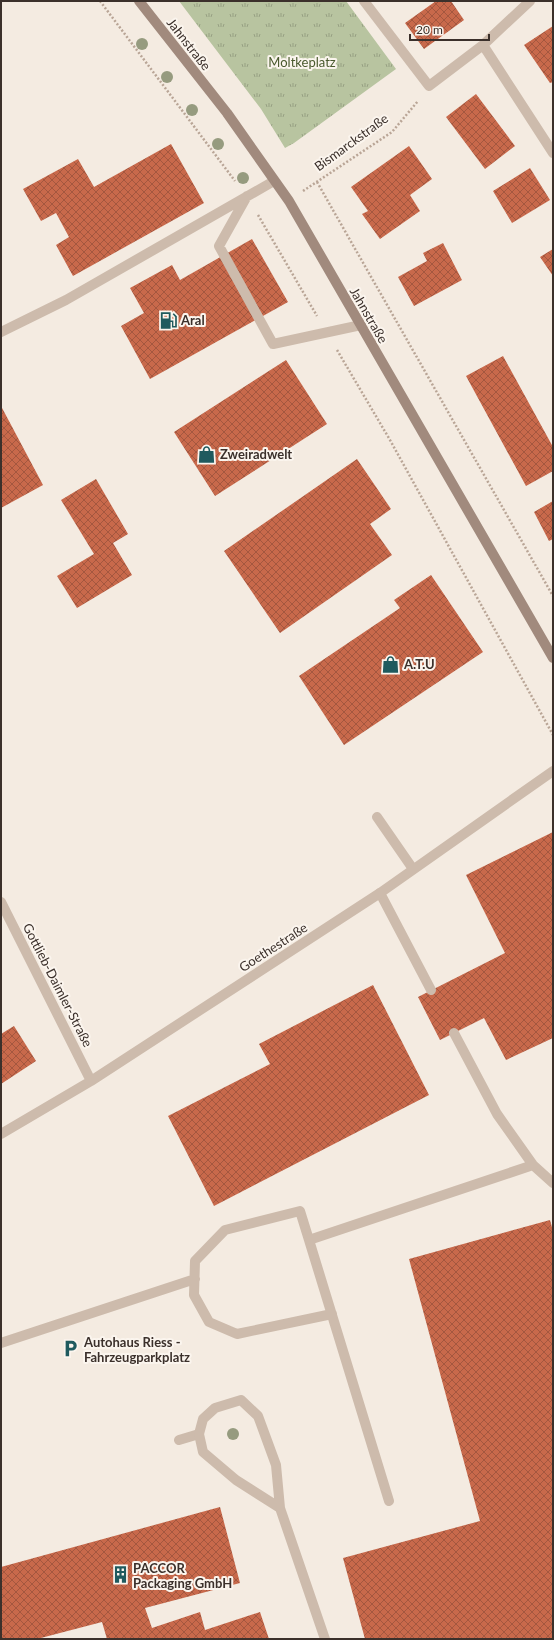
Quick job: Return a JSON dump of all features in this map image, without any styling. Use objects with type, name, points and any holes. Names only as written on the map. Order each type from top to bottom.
[{"type":"main road","name":"Jahnstraße","points":[[139,1],[227,113],[289,201],[553,658]]},
{"type":"street","points":[[364,1],[429,86],[483,45],[530,1]]},
{"type":"street","points":[[483,45],[553,153]]},
{"type":"street","points":[[1,332],[66,300],[274,180]]},
{"type":"street","points":[[247,196],[219,246],[273,344],[360,325]]},
{"type":"street","name":"Goethestraße","points":[[1,1134],[92,1081],[380,893],[553,771]]},
{"type":"street","points":[[377,817],[413,869]]},
{"type":"street","points":[[380,893],[431,990]]},
{"type":"street","name":"Gottlieb-Daimler-Straße","points":[[1,902],[92,1081]]},
{"type":"street","points":[[454,1033],[497,1114],[533,1164],[553,1183]]},
{"type":"street","points":[[310,1240],[533,1164]]},
{"type":"street","points":[[332,1314],[237,1334],[209,1322],[194,1295],[195,1261],[225,1230],[300,1212],[310,1240],[389,1501]]},
{"type":"street","points":[[1,1343],[195,1279]]},
{"type":"street","points":[[280,1508],[236,1480],[203,1452],[199,1434],[203,1419],[215,1408],[241,1400],[258,1416],[276,1465],[280,1508],[325,1639]]},
{"type":"street","points":[[179,1440],[199,1434]]},
{"type":"path","points":[[100,1],[247,196],[390,440],[553,735]]},
{"type":"path","name":"Bismarckstraße","points":[[289,201],[392,132],[429,86]]},
{"type":"path","points":[[317,182],[553,596]]},
{"type":"green space","name":"Moltkeplatz","points":[[179,1],[346,1],[396,69],[285,148],[261,109]]},
{"type":"building","points":[[436,1],[451,1],[464,20],[424,49],[405,23]]},
{"type":"building","points":[[553,26],[553,82],[550,83],[524,45]]},
{"type":"building","points":[[476,94],[515,146],[485,169],[446,117]]},
{"type":"building","points":[[171,144],[204,203],[73,276],[56,245],[69,237],[56,213],[41,221],[23,189],[78,159],[94,187]]},
{"type":"building","points":[[409,146],[432,179],[410,195],[420,211],[380,239],[362,214],[368,211],[351,187]]},
{"type":"building","points":[[530,168],[550,200],[512,223],[493,191]]},
{"type":"building","points":[[252,239],[288,302],[150,379],[121,326],[144,313],[130,288],[172,265],[180,280]]},
{"type":"building","points":[[443,243],[462,280],[414,306],[398,277],[427,261],[423,253]]},
{"type":"building","points":[[553,249],[553,276],[540,257]]},
{"type":"building","points":[[503,356],[553,447],[553,471],[526,486],[466,376]]},
{"type":"building","points":[[286,360],[327,424],[215,496],[174,432]]},
{"type":"building","points":[[1,406],[43,485],[1,508]]},
{"type":"building","points":[[357,459],[391,509],[370,524],[392,555],[280,633],[224,551]]},
{"type":"building","points":[[96,479],[128,534],[113,543],[132,575],[77,608],[57,576],[94,554],[61,500]]},
{"type":"building","points":[[553,501],[553,539],[549,541],[534,512]]},
{"type":"building","name":"A.T.U","points":[[431,575],[483,652],[344,745],[299,676],[400,608],[394,600]]},
{"type":"building","points":[[553,832],[553,1038],[506,1060],[484,1018],[440,1040],[418,997],[505,953],[466,875]]},
{"type":"building","points":[[373,985],[429,1095],[214,1206],[168,1116],[270,1064],[259,1044]]},
{"type":"building","points":[[14,1026],[36,1061],[1,1084],[1,1034]]},
{"type":"building","points":[[550,1220],[553,1231],[553,1639],[365,1639],[343,1558],[480,1521],[409,1259]]},
{"type":"building","name":"PACCOR Packaging GmbH","points":[[220,1507],[240,1583],[145,1608],[152,1628],[200,1612],[205,1630],[260,1612],[269,1639],[107,1639],[102,1622],[37,1639],[1,1639],[1,1567]]},
{"type":"place","name":"Aral","points":[[168,320]]},
{"type":"place","name":"Zweiradwelt","points":[[207,454]]},
{"type":"place","name":"A.T.U","points":[[391,664]]},
{"type":"place","name":"Autohaus Riess - Fahrzeugparkplatz","points":[[71,1349]]},
{"type":"place","name":"PACCOR Packaging GmbH","points":[[120,1575]]}]
